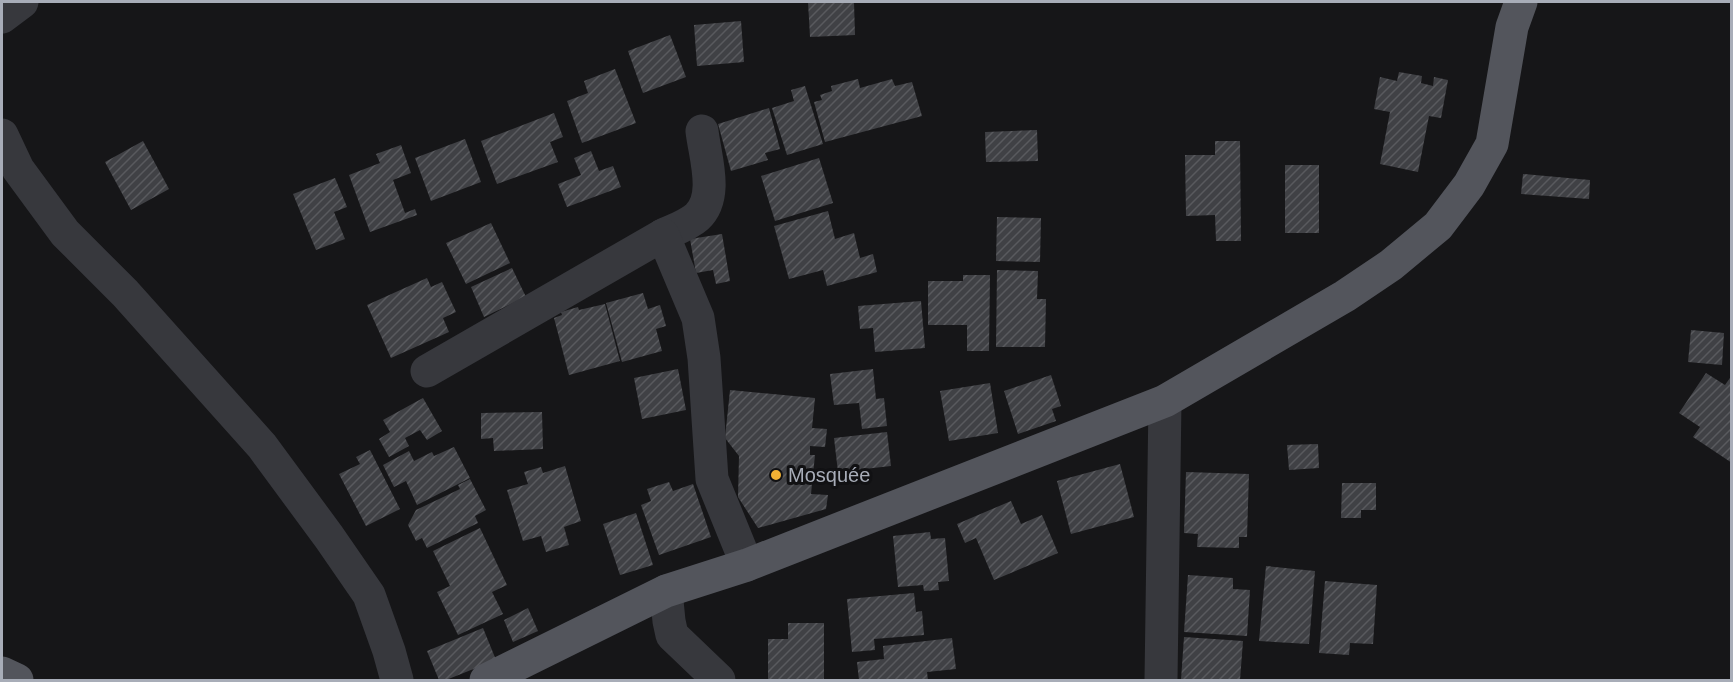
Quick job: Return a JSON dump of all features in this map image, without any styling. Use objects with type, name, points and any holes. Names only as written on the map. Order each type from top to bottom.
[{"type":"main road","points":[[486,681],[666,591],[747,565],[1165,401],[1345,296],[1391,265],[1438,226],[1469,185],[1492,144],[1512,27],[1521,2]]},
{"type":"main road","points":[[2,673],[17,681]]},
{"type":"street","points":[[2,17],[22,2]]},
{"type":"street","points":[[427,371],[696,218],[706,205],[709,189],[702,131]]},
{"type":"street","points":[[2,135],[18,169],[65,234],[125,293],[262,446],[329,537],[369,595],[397,681]]},
{"type":"street","points":[[663,235],[698,318],[704,358],[712,479],[747,565]]},
{"type":"street","points":[[1161,681],[1165,401]]},
{"type":"street","points":[[666,591],[672,634],[719,681]]},
{"type":"building","points":[[808,2],[854,2],[855,35],[810,37]]},
{"type":"building","points":[[741,21],[744,62],[697,66],[694,25]]},
{"type":"building","points":[[670,35],[686,77],[643,93],[628,51]]},
{"type":"building","points":[[615,69],[636,123],[582,143],[567,101],[588,93],[584,81]]},
{"type":"building","points":[[1399,72],[1422,76],[1421,83],[1433,86],[1434,77],[1448,80],[1441,118],[1429,116],[1418,172],[1380,164],[1390,112],[1374,109],[1380,77],[1397,81]]},
{"type":"building","points":[[858,79],[860,88],[892,79],[895,86],[912,82],[922,116],[825,142],[814,102],[822,100],[820,95],[832,91],[831,86]]},
{"type":"building","points":[[805,86],[823,144],[787,155],[772,108],[794,101],[791,90]]},
{"type":"building","points":[[769,108],[780,149],[765,153],[768,160],[731,171],[718,124]]},
{"type":"building","points":[[554,113],[563,137],[550,142],[558,162],[497,184],[481,141]]},
{"type":"building","points":[[1037,130],[1038,161],[986,162],[985,132]]},
{"type":"building","points":[[465,139],[481,182],[431,201],[415,158]]},
{"type":"building","points":[[143,141],[169,189],[131,210],[105,162]]},
{"type":"building","points":[[1215,141],[1240,141],[1241,241],[1216,241],[1215,215],[1186,216],[1185,155],[1215,155]]},
{"type":"building","points":[[401,145],[411,173],[393,180],[405,213],[415,209],[417,215],[370,232],[349,175],[380,163],[376,154]]},
{"type":"building","points":[[591,151],[599,171],[613,166],[621,187],[567,207],[558,184],[581,175],[574,158]]},
{"type":"building","points":[[819,158],[833,203],[775,221],[761,176]]},
{"type":"building","points":[[1285,165],[1319,165],[1319,233],[1285,233]]},
{"type":"building","points":[[1523,174],[1590,180],[1589,199],[1521,194]]},
{"type":"building","points":[[335,178],[347,207],[334,212],[345,239],[316,250],[293,194]]},
{"type":"building","points":[[828,211],[835,239],[854,233],[860,258],[873,254],[877,272],[827,286],[823,270],[789,279],[774,226]]},
{"type":"building","points":[[997,217],[1041,218],[1040,262],[996,261]]},
{"type":"building","points":[[491,223],[510,263],[466,284],[446,243]]},
{"type":"building","points":[[722,234],[730,281],[716,284],[713,270],[696,273],[690,239]]},
{"type":"building","points":[[512,268],[526,297],[484,317],[471,287]]},
{"type":"building","points":[[997,270],[1038,271],[1037,299],[1046,299],[1045,347],[996,347]]},
{"type":"building","points":[[963,275],[990,275],[989,351],[967,351],[967,325],[928,325],[928,281],[963,281]]},
{"type":"building","points":[[427,278],[431,287],[442,282],[456,312],[443,318],[449,332],[391,358],[367,305]]},
{"type":"building","points":[[643,293],[648,309],[660,305],[666,326],[656,329],[662,351],[622,362],[606,303]]},
{"type":"building","points":[[921,301],[925,348],[875,352],[873,328],[860,329],[858,306]]},
{"type":"building","points":[[605,304],[620,361],[569,375],[554,318],[562,315],[561,312],[578,307],[579,310]]},
{"type":"building","points":[[1691,330],[1724,333],[1722,365],[1688,362]]},
{"type":"building","points":[[678,369],[686,410],[642,419],[634,378]]},
{"type":"building","points":[[873,369],[876,399],[884,398],[887,426],[862,429],[859,403],[834,405],[830,374]]},
{"type":"building","points":[[1706,373],[1725,385],[1732,375],[1732,463],[1693,437],[1700,427],[1679,413]]},
{"type":"building","points":[[1051,375],[1061,406],[1052,409],[1056,421],[1018,434],[1004,391]]},
{"type":"building","points":[[990,383],[998,433],[949,441],[940,391]]},
{"type":"building","name":"Mosquée","points":[[730,390],[815,398],[812,428],[827,429],[825,447],[810,446],[810,455],[815,455],[811,494],[828,495],[826,509],[758,528],[738,497],[739,456],[725,438]]},
{"type":"building","points":[[423,398],[442,431],[427,440],[420,430],[405,438],[409,446],[389,457],[379,439],[390,432],[383,420]]},
{"type":"building","points":[[542,412],[543,449],[494,451],[493,438],[481,439],[481,413]]},
{"type":"building","points":[[887,432],[891,466],[838,472],[834,438]]},
{"type":"building","points":[[1318,444],[1319,468],[1289,470],[1287,445]]},
{"type":"building","points":[[454,447],[470,478],[417,505],[406,481],[394,487],[383,465],[409,451],[414,461],[432,452],[434,456]]},
{"type":"building","points":[[370,450],[400,509],[366,526],[339,474],[360,464],[356,457]]},
{"type":"building","points":[[1120,464],[1134,517],[1071,534],[1057,481]]},
{"type":"building","points":[[565,466],[581,521],[564,527],[569,545],[546,552],[541,536],[523,541],[507,490],[528,484],[524,472],[541,467],[543,473]]},
{"type":"building","points":[[1186,472],[1249,474],[1247,537],[1239,537],[1239,548],[1197,547],[1198,534],[1184,533]]},
{"type":"building","points":[[470,479],[486,510],[475,516],[478,523],[427,548],[422,538],[416,541],[408,525],[416,510],[460,489],[458,485]]},
{"type":"building","points":[[669,482],[673,491],[693,484],[711,537],[659,555],[641,505],[651,501],[647,489]]},
{"type":"building","points":[[1342,483],[1376,483],[1376,510],[1361,510],[1361,518],[1341,518]]},
{"type":"building","points":[[1011,501],[1021,524],[1042,515],[1058,553],[994,580],[976,538],[965,543],[957,524]]},
{"type":"building","points":[[636,513],[653,565],[620,575],[603,524]]},
{"type":"building","points":[[480,528],[507,585],[492,592],[503,614],[458,635],[437,592],[450,586],[433,551]]},
{"type":"building","points":[[930,532],[931,539],[945,538],[949,581],[938,582],[939,590],[924,591],[923,585],[898,587],[893,536]]},
{"type":"building","points":[[1266,566],[1315,571],[1309,644],[1259,641]]},
{"type":"building","points":[[1188,575],[1233,578],[1233,589],[1250,590],[1247,636],[1184,632]]},
{"type":"building","points":[[1325,581],[1377,585],[1373,644],[1350,643],[1349,655],[1319,653]]},
{"type":"building","points":[[914,593],[916,612],[922,611],[924,635],[874,639],[875,650],[852,652],[847,599]]},
{"type":"building","points":[[528,608],[538,631],[513,642],[504,620]]},
{"type":"building","points":[[788,623],[824,623],[824,679],[768,679],[768,639],[788,639]]},
{"type":"building","points":[[483,628],[496,660],[446,680],[439,680],[427,651]]},
{"type":"building","points":[[1184,637],[1243,641],[1240,680],[1181,680]]},
{"type":"building","points":[[952,638],[956,669],[927,672],[928,680],[859,680],[857,662],[884,659],[883,646]]},
{"type":"place","name":"Mosquée","points":[[776,475]]}]
